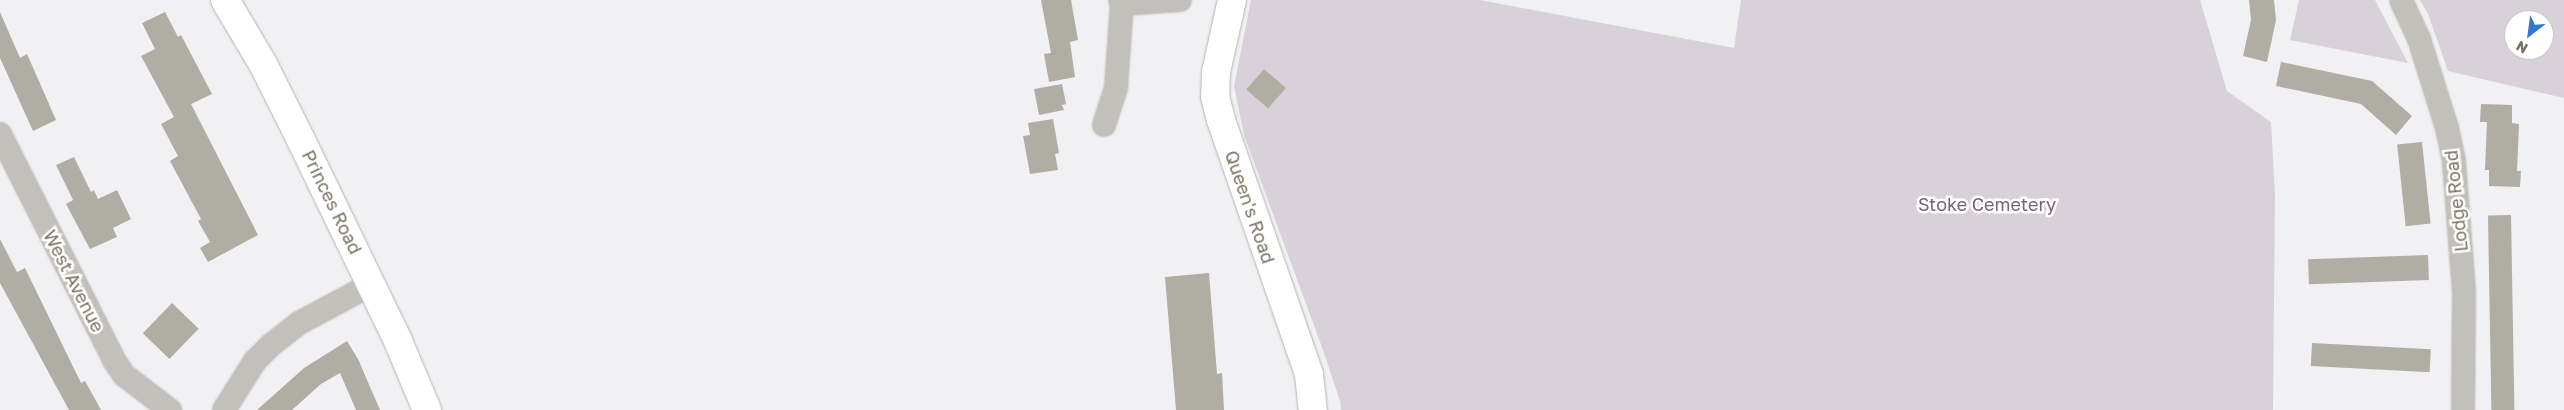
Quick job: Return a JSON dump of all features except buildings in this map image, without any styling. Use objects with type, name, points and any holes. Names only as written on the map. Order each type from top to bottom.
[{"type":"street","name":"Princes Road","points":[[225,0],[263,64],[372,284],[427,410]]},
{"type":"street","points":[[1104,125],[1123,89],[1121,2],[1180,0]]},
{"type":"street","name":"Queen's Road","points":[[1232,0],[1216,72],[1215,96],[1246,195],[1309,374],[1313,410]]},
{"type":"street","name":"Lodge Road","points":[[2401,0],[2419,39],[2447,128],[2454,162],[2464,292],[2463,410]]},
{"type":"street","name":"West Avenue","points":[[0,134],[115,362],[124,376],[170,410]]},
{"type":"street","points":[[224,410],[255,361],[271,344],[299,324],[372,284]]},
{"type":"green space","name":"Stoke Cemetery","points":[[1251,0],[1480,0],[1734,48],[1741,0],[2200,0],[2227,91],[2271,122],[2275,195],[2273,410],[1341,410],[1340,401],[1323,350],[1244,135],[1234,86]]},
{"type":"green space","points":[[2299,0],[2375,0],[2408,63],[2290,40]]},
{"type":"green space","points":[[2420,0],[2564,0],[2564,98],[2448,71],[2428,14]]}]
